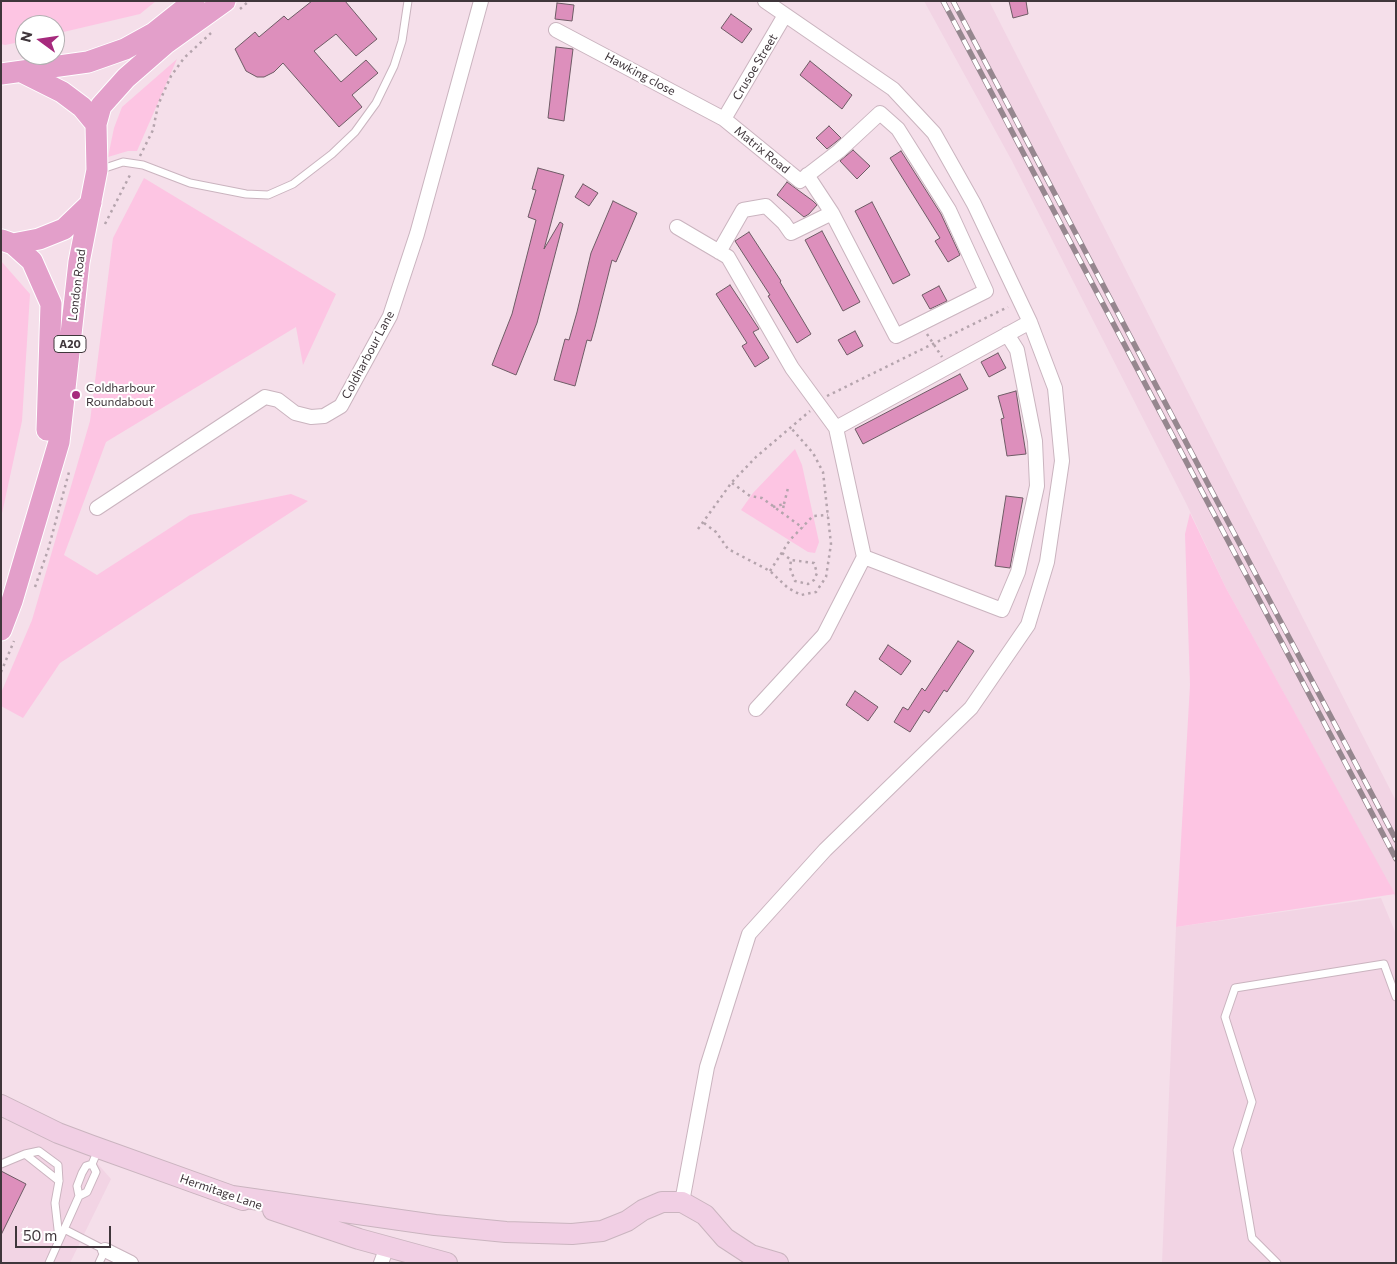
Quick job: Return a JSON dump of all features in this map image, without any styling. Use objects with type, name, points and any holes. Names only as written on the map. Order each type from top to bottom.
[{"type":"main road","points":[[1,74],[88,62],[125,49],[154,33],[194,1]]},
{"type":"main road","points":[[7,242],[39,239],[64,229],[92,203],[97,170],[96,124],[100,106],[126,78],[165,44],[230,7]]},
{"type":"main road","points":[[22,72],[62,92],[82,107],[96,124]]},
{"type":"main road","name":"London Road","points":[[8,635],[12,601],[59,442],[79,262],[92,203]]},
{"type":"main road","name":"London Road","points":[[7,242],[32,261],[51,304],[46,485]]},
{"type":"main road","name":"Hermitage Lane","points":[[1,1105],[58,1133],[95,1156],[232,1196],[384,1255],[447,1263]]},
{"type":"main road","points":[[232,1196],[435,1225],[506,1232],[572,1234],[602,1230],[627,1221],[643,1210],[662,1202],[682,1202],[705,1215],[725,1238],[751,1254],[778,1263]]},
{"type":"street","name":"Coldharbour Lane","points":[[97,508],[266,397],[278,400],[295,413],[311,417],[324,416],[341,406],[390,316],[417,234],[480,1]]},
{"type":"street","points":[[682,1202],[707,1067],[750,934],[825,850],[971,708],[1028,625],[1047,562],[1062,461],[1055,388],[1030,322],[974,204],[934,133],[893,89],[768,3]]},
{"type":"street","name":"Crusoe Street","points":[[724,118],[785,15]]},
{"type":"street","name":"Hawking close","points":[[556,30],[724,118]]},
{"type":"street","points":[[804,178],[839,152],[880,113],[898,129],[949,210],[986,291],[921,324]]},
{"type":"street","name":"Matrix Road","points":[[724,118],[804,178],[832,213],[896,336],[921,324]]},
{"type":"street","points":[[720,252],[743,210],[766,206],[784,223],[791,233],[832,213]]},
{"type":"street","points":[[677,228],[728,257],[792,368],[836,428],[864,557],[824,635],[756,709]]},
{"type":"street","points":[[836,428],[1030,322]]},
{"type":"street","points":[[864,557],[1002,610],[1018,572],[1037,486],[1033,432],[1017,350],[1007,334]]},
{"type":"street","points":[[102,1256],[131,1263]]},
{"type":"lane","points":[[97,170],[123,162],[137,164],[190,183],[246,194],[268,195],[293,184],[338,149],[355,132],[376,103],[394,66],[402,41],[408,1]]},
{"type":"lane","points":[[1277,1263],[1252,1238],[1237,1150],[1252,1102],[1225,1017],[1235,988],[1384,964],[1396,997]]},
{"type":"lane","points":[[1,1164],[25,1154],[39,1151],[58,1164],[60,1182],[55,1203],[59,1239]]},
{"type":"lane","points":[[25,1154],[60,1182]]},
{"type":"lane","points":[[79,1196],[87,1192],[96,1172],[95,1156]]},
{"type":"lane","points":[[49,1263],[79,1196],[77,1186],[86,1166],[95,1156]]},
{"type":"lane","points":[[64,1229],[102,1256]]},
{"type":"path","points":[[230,7],[249,1]]},
{"type":"path","points":[[102,230],[153,130],[158,105],[171,76],[184,58],[216,29]]},
{"type":"path","points":[[698,530],[732,482],[756,457],[826,397],[1019,300]]},
{"type":"path","points":[[921,324],[948,367]]},
{"type":"path","points":[[704,523],[716,532],[728,549],[770,571],[788,588],[801,595],[816,592],[826,578],[831,544],[822,472],[814,452],[791,428]]},
{"type":"path","points":[[32,596],[48,550],[70,466]]},
{"type":"path","points":[[732,482],[750,496],[762,498],[804,528]]},
{"type":"path","points":[[782,514],[784,497],[788,488]]},
{"type":"path","points":[[773,507],[784,504]]},
{"type":"path","points":[[770,571],[790,540],[804,528],[813,516],[828,515]]},
{"type":"path","points":[[782,553],[791,560],[814,563],[816,573],[814,580],[808,584],[795,581],[790,568],[791,560]]},
{"type":"path","points":[[1,672],[8,635]]},
{"type":"shaded area","points":[[1,1],[156,1],[140,14],[65,32],[65,15],[15,15],[15,43],[1,44]]},
{"type":"shaded area","points":[[924,1],[989,1],[1396,801],[1396,898],[1226,588],[1186,503],[1012,161]]},
{"type":"shaded area","points":[[177,59],[137,151],[128,151],[108,157],[114,128],[122,107]]},
{"type":"shaded area","points":[[144,178],[336,294],[303,365],[296,327],[106,442],[64,555],[97,575],[190,515],[291,494],[308,501],[60,663],[23,718],[1,706],[1,693],[32,620],[90,421],[113,238]]},
{"type":"shaded area","points":[[1,261],[30,294],[22,421],[1,518]]},
{"type":"shaded area","points":[[795,449],[802,465],[819,542],[815,553],[808,552],[741,510],[753,493]]},
{"type":"shaded area","points":[[1190,513],[1226,588],[1395,894],[1176,927],[1190,685],[1185,534]]},
{"type":"shaded area","points":[[1381,898],[1396,934],[1396,1263],[1162,1263],[1176,927]]},
{"type":"shaded area","points":[[1,1114],[90,1155],[111,1179],[70,1263],[1,1263]]},
{"type":"building","points":[[312,1],[345,1],[377,39],[356,56],[336,34],[314,51],[341,82],[366,60],[378,73],[352,95],[362,107],[339,127],[283,63],[274,72],[264,77],[257,77],[246,71],[235,49],[255,32],[259,37],[284,16],[288,20]]},
{"type":"building","points":[[1009,1],[1026,1],[1028,14],[1013,18]]},
{"type":"building","points":[[557,3],[574,5],[572,21],[555,19]]},
{"type":"building","points":[[731,14],[752,29],[742,43],[721,28]]},
{"type":"building","points":[[556,47],[573,49],[564,121],[548,118]]},
{"type":"building","points":[[810,61],[852,95],[842,109],[800,75]]},
{"type":"building","points":[[829,126],[841,138],[827,149],[816,138]]},
{"type":"building","points":[[853,150],[870,166],[857,179],[840,161]]},
{"type":"building","points":[[901,151],[941,214],[960,255],[948,262],[935,241],[940,238],[890,158]]},
{"type":"building","points":[[538,168],[564,175],[544,249],[560,222],[563,224],[537,323],[516,375],[492,365],[512,314],[536,220],[528,217],[536,190],[532,189]]},
{"type":"building","points":[[787,182],[817,205],[804,217],[777,195]]},
{"type":"building","points":[[583,184],[598,193],[589,206],[575,197]]},
{"type":"building","points":[[613,201],[637,213],[616,262],[612,260],[591,341],[587,340],[575,386],[554,380],[565,339],[569,340],[591,253]]},
{"type":"building","points":[[872,202],[910,275],[893,284],[855,211]]},
{"type":"building","points":[[822,231],[860,302],[843,311],[805,240]]},
{"type":"building","points":[[749,232],[781,281],[811,334],[797,343],[768,296],[770,295],[735,241]]},
{"type":"building","points":[[730,285],[759,329],[753,332],[769,358],[755,367],[742,346],[747,343],[716,294]]},
{"type":"building","points":[[939,286],[947,301],[930,309],[922,295]]},
{"type":"building","points":[[855,331],[863,346],[847,355],[838,340]]},
{"type":"building","points":[[998,353],[1006,368],[989,377],[981,362]]},
{"type":"building","points":[[960,374],[968,389],[863,444],[855,429]]},
{"type":"building","points":[[1016,391],[1026,454],[1007,456],[1001,419],[1004,418],[998,396]]},
{"type":"building","points":[[1006,496],[1023,498],[1010,568],[995,566]]},
{"type":"building","points":[[958,641],[974,651],[947,692],[944,690],[929,713],[924,710],[910,732],[894,722],[903,707],[908,710],[922,688],[925,691]]},
{"type":"building","points":[[888,645],[911,661],[901,675],[879,659]]},
{"type":"building","points":[[855,691],[878,707],[868,721],[846,705]]},
{"type":"building","points":[[1,1171],[26,1184],[1,1235]]},
{"type":"railway","points":[[943,1],[1396,859]]},
{"type":"railway","points":[[953,1],[1396,840]]},
{"type":"place","name":"Coldharbour Roundabout","points":[[76,395]]}]
